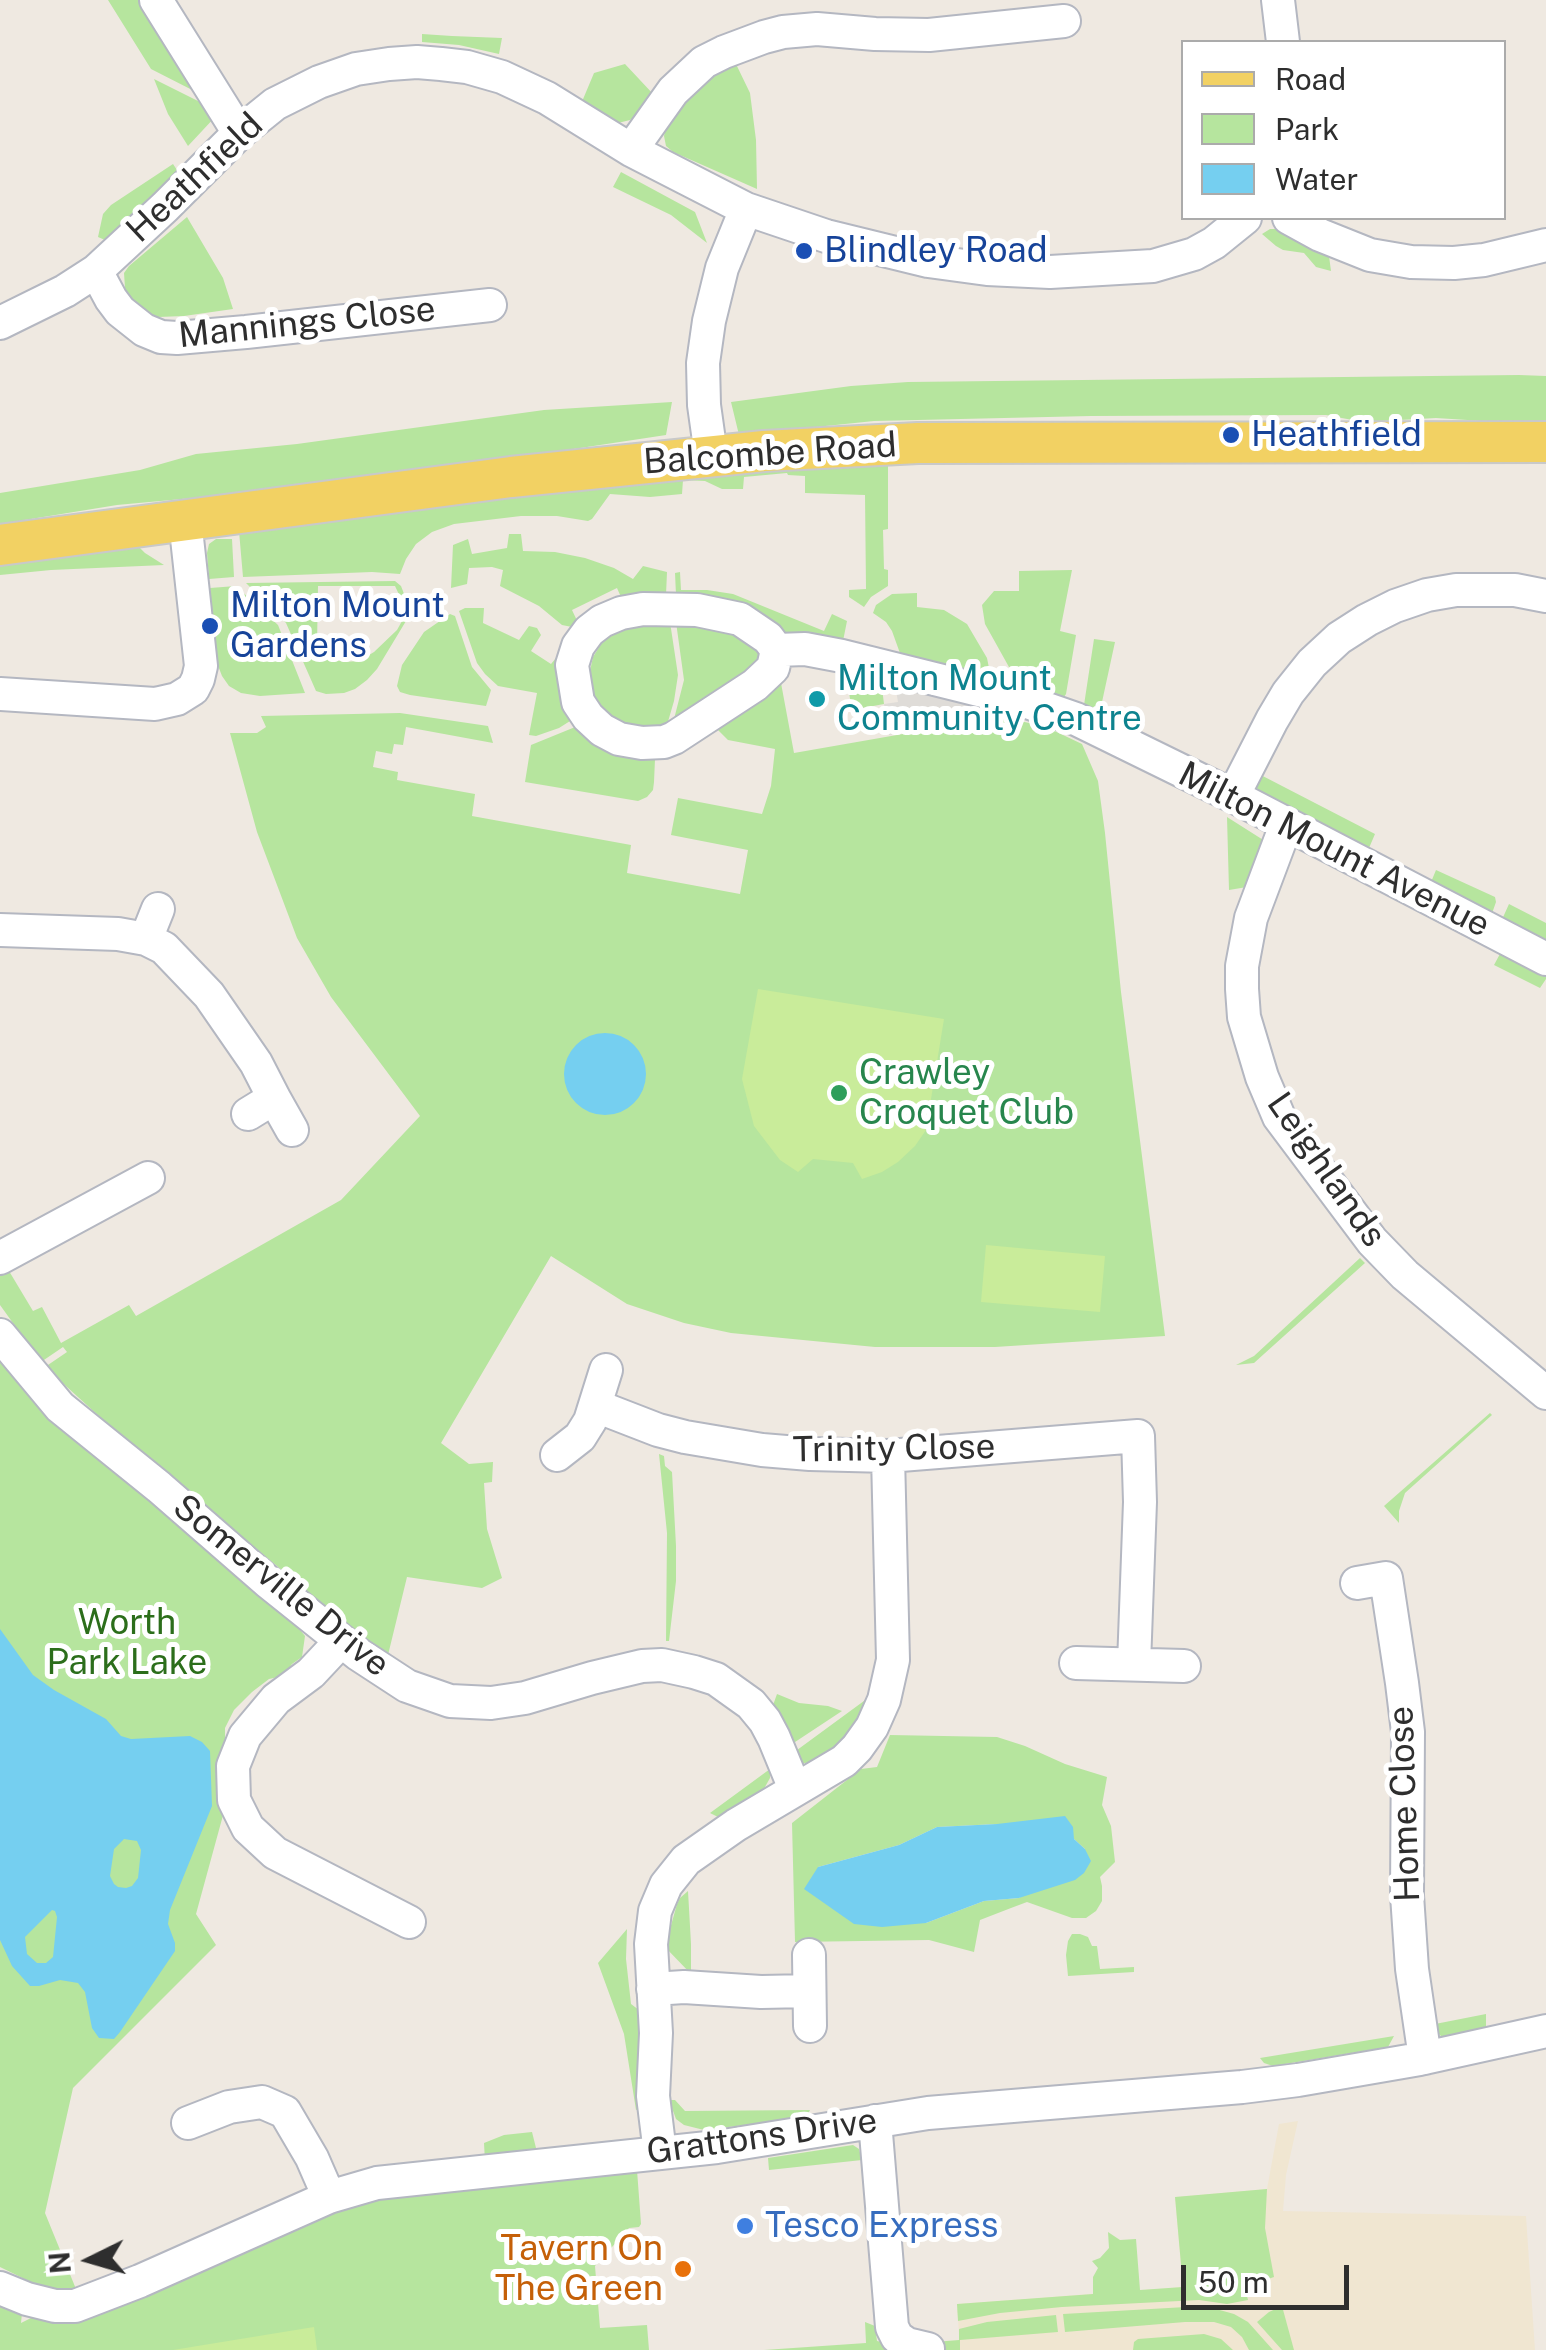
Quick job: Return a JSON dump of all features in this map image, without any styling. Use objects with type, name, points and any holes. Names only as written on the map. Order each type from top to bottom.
[{"type":"main road","name":"Balcombe Road","points":[[0,545],[511,477],[712,455],[918,443],[1546,442]]},
{"type":"street","points":[[156,0],[239,133]]},
{"type":"street","points":[[1278,0],[1283,40]]},
{"type":"street","points":[[630,150],[673,92],[704,62],[764,37],[818,29],[929,35],[1064,21]]},
{"type":"street","name":"Heathfield","points":[[0,323],[96,271],[239,133],[275,104],[318,82],[356,69],[417,62],[467,67],[502,77],[547,98],[630,150],[746,209],[896,255],[972,267],[1050,272],[1129,269],[1174,262],[1214,243],[1243,220]]},
{"type":"street","points":[[712,455],[703,391],[708,320],[722,268],[746,209]]},
{"type":"street","points":[[1293,220],[1370,254],[1411,262],[1484,260],[1546,245]]},
{"type":"street","name":"Mannings Close","points":[[96,271],[120,311],[160,337],[246,332],[490,305]]},
{"type":"street","points":[[0,694],[155,704],[177,699],[192,690],[201,666],[185,520]]},
{"type":"street","points":[[1233,796],[1272,720],[1312,662],[1367,620],[1427,595],[1456,590],[1515,590],[1546,596]]},
{"type":"street","points":[[644,608],[697,610],[740,620],[768,638],[777,650],[773,668],[755,685],[664,742],[619,739],[602,730],[578,702],[572,665],[578,646],[589,631],[621,613],[644,608]]},
{"type":"street","name":"Milton Mount Avenue","points":[[777,650],[805,649],[842,656],[1076,718],[1546,959]]},
{"type":"street","name":"Leighlands","points":[[1286,825],[1251,918],[1242,978],[1244,1017],[1262,1077],[1279,1116],[1372,1241],[1405,1275],[1546,1393]]},
{"type":"street","points":[[0,930],[118,934],[152,924],[172,956],[209,996],[256,1063],[261,1106],[292,1130]]},
{"type":"street","points":[[0,1258],[148,1178]]},
{"type":"street","name":"Somerville Drive","points":[[0,1335],[60,1407],[341,1641],[406,1686],[450,1701],[491,1703],[525,1698],[642,1666],[674,1667],[705,1676],[734,1690],[751,1704],[765,1721],[795,1789]]},
{"type":"street","points":[[558,1455],[580,1436],[596,1406],[606,1370]]},
{"type":"street","name":"Trinity Close","points":[[596,1406],[658,1430],[738,1446],[810,1454],[888,1456],[1137,1423],[1140,1484],[1134,1664]]},
{"type":"street","points":[[660,2153],[654,2116],[657,2056],[650,1944],[655,1912],[666,1885],[686,1860],[720,1835],[844,1761],[872,1727],[884,1700],[893,1660],[888,1456]]},
{"type":"street","name":"Home Close","points":[[1382,1579],[1408,1732],[1407,1894],[1412,1968],[1425,2058]]},
{"type":"street","points":[[341,1641],[311,1673],[276,1699],[245,1736],[233,1766],[234,1800],[248,1828],[275,1852],[409,1922]]},
{"type":"street","points":[[1076,1663],[1184,1666]]},
{"type":"street","points":[[809,1955],[810,2026]]},
{"type":"street","points":[[654,1989],[809,1991]]},
{"type":"street","name":"Grattons Drive","points":[[0,2288],[27,2300],[74,2306],[329,2197],[377,2183],[772,2140],[928,2113],[1242,2087],[1347,2073],[1546,2031]]},
{"type":"street","points":[[188,2123],[229,2107],[262,2102],[285,2112],[329,2197]]},
{"type":"street","points":[[875,2121],[892,2328],[907,2344],[928,2349]]},
{"type":"shaded area","points":[[895,684],[991,707],[987,718],[889,735],[884,704],[898,702]]},
{"type":"shaded area","points":[[1298,2121],[1283,2211],[1526,2216],[1535,2350],[960,2350],[957,2304],[1183,2287],[1175,2197],[1267,2189],[1279,2124]]},
{"type":"green space","points":[[108,0],[144,0],[202,95],[151,69]]},
{"type":"green space","points":[[422,34],[502,38],[499,54],[422,42]]},
{"type":"green space","points":[[735,62],[750,93],[757,189],[673,152],[666,146],[664,136],[672,115],[707,79]]},
{"type":"green space","points":[[625,64],[654,95],[641,113],[630,120],[603,121],[581,104],[594,73]]},
{"type":"green space","points":[[154,79],[210,107],[216,116],[188,146],[168,114]]},
{"type":"green space","points":[[173,164],[179,173],[110,238],[98,237],[103,214],[111,205]]},
{"type":"green space","points":[[621,172],[695,212],[707,243],[671,215],[613,187]]},
{"type":"green space","points":[[187,217],[223,278],[233,309],[184,316],[149,314],[128,294],[124,273]]},
{"type":"green space","points":[[1270,229],[1285,232],[1329,256],[1331,271],[1316,267],[1304,253],[1276,246],[1262,234]]},
{"type":"green space","points":[[1546,376],[1546,425],[1436,418],[1363,422],[1326,415],[1091,416],[874,421],[739,435],[731,402],[908,382]]},
{"type":"green space","points":[[672,402],[666,435],[389,477],[117,505],[0,524],[0,493],[140,470],[196,454],[544,410]]},
{"type":"green space","points":[[1166,455],[1546,455],[1546,464],[1164,464]]},
{"type":"green space","points":[[888,463],[888,529],[883,530],[888,586],[864,607],[849,597],[849,590],[866,589],[865,495],[805,493],[805,476],[787,473],[744,477],[743,489],[722,489],[705,481],[683,480],[682,494],[610,494],[588,521],[521,516],[454,524],[432,532],[416,544],[400,574],[243,577],[239,531],[717,464]]},
{"type":"green space","points":[[509,534],[521,534],[523,551],[585,558],[633,579],[643,566],[667,572],[666,595],[624,604],[617,588],[572,610],[580,627],[572,627],[562,625],[539,606],[500,586],[503,570],[469,568],[467,584],[451,588],[453,545],[468,539],[472,554],[507,548]]},
{"type":"green space","points":[[216,539],[232,539],[234,577],[209,579],[207,553],[209,544]]},
{"type":"green space","points":[[138,540],[145,553],[164,565],[0,575],[0,556]]},
{"type":"green space","points":[[1072,570],[1060,631],[1076,635],[1066,694],[1059,698],[1019,685],[985,624],[982,605],[994,591],[1019,591],[1019,571]]},
{"type":"green space","points":[[680,572],[681,590],[733,594],[824,631],[832,614],[847,621],[842,646],[786,634],[756,614],[676,595],[675,573]]},
{"type":"green space","points":[[395,581],[406,599],[402,601],[395,586],[318,586],[317,646],[332,659],[359,661],[374,652],[397,630],[408,609],[406,621],[367,680],[344,693],[326,694],[316,691],[286,623],[246,583]]},
{"type":"green space","points":[[236,586],[278,625],[305,693],[241,693],[222,676],[217,663],[210,588]]},
{"type":"green space","points":[[917,593],[917,607],[944,610],[967,624],[987,658],[989,668],[983,678],[901,656],[892,631],[873,613],[876,605],[892,594]]},
{"type":"green space","points":[[484,608],[483,623],[519,640],[529,626],[537,628],[541,635],[531,651],[551,664],[561,652],[578,716],[559,728],[529,735],[537,693],[498,686],[485,674],[477,663],[459,611]]},
{"type":"green space","points":[[450,614],[455,616],[472,667],[491,690],[486,706],[410,695],[400,692],[397,686],[402,665],[424,632]]},
{"type":"green space","points":[[670,622],[678,675],[667,725],[619,725],[598,706],[590,671],[593,657],[615,632]]},
{"type":"green space","points":[[676,622],[716,622],[758,646],[759,656],[755,668],[673,723],[684,680]]},
{"type":"green space","points":[[1094,639],[1115,642],[1102,702],[1093,722],[1084,705]]},
{"type":"green space","points":[[845,670],[881,680],[884,704],[852,710]]},
{"type":"green space","points":[[781,683],[794,753],[1000,717],[1044,726],[1082,744],[1098,781],[1165,1336],[995,1347],[875,1347],[731,1333],[627,1304],[551,1256],[441,1443],[469,1464],[493,1462],[492,1482],[484,1483],[487,1529],[502,1578],[482,1588],[407,1577],[388,1655],[112,1428],[45,1367],[67,1352],[63,1347],[41,1362],[0,1305],[0,1276],[9,1271],[33,1311],[42,1307],[61,1343],[129,1305],[136,1316],[341,1200],[420,1116],[331,997],[297,938],[257,832],[230,733],[257,733],[266,727],[261,716],[400,713],[488,726],[493,743],[406,727],[403,745],[394,744],[392,754],[376,751],[373,767],[398,772],[397,780],[475,794],[472,816],[631,845],[627,873],[740,894],[748,850],[671,835],[678,798],[762,814],[771,786],[775,749],[728,740],[717,729]]},
{"type":"green space","points":[[585,723],[652,754],[654,782],[647,797],[638,801],[525,782],[531,745]]},
{"type":"green space","points":[[1255,772],[1375,834],[1366,855],[1255,794]]},
{"type":"green space","points":[[1227,817],[1268,843],[1253,886],[1229,890]]},
{"type":"green space","points":[[1436,870],[1495,897],[1490,919],[1429,887]]},
{"type":"green space","points":[[1509,904],[1546,923],[1543,946],[1500,924]]},
{"type":"green space","points":[[1501,952],[1546,969],[1546,979],[1540,988],[1494,965]]},
{"type":"green space","name":"Crawley Croquet Club","points":[[758,989],[944,1019],[926,1130],[898,1162],[862,1179],[853,1163],[813,1159],[798,1172],[780,1160],[754,1126],[742,1079]]},
{"type":"green space","points":[[986,1245],[1105,1256],[1100,1312],[981,1302]]},
{"type":"green space","points":[[1360,1258],[1365,1263],[1254,1363],[1236,1365],[1254,1356]]},
{"type":"green space","name":"Worth Park Lake","points":[[0,1354],[305,1636],[302,1657],[283,1676],[269,1679],[252,1692],[234,1710],[225,1728],[225,1808],[196,1914],[216,1945],[73,2088],[45,2213],[76,2289],[56,2291],[0,2267]]},
{"type":"green space","points":[[1490,1413],[1405,1493],[1399,1523],[1384,1506]]},
{"type":"green space","points":[[659,1454],[672,1472],[676,1546],[669,1641],[667,1533]]},
{"type":"green space","points":[[777,1694],[799,1703],[842,1711],[789,1746],[772,1708]]},
{"type":"green space","points":[[868,1698],[871,1701],[845,1743],[812,1762],[798,1764],[793,1753]]},
{"type":"green space","points":[[890,1735],[997,1737],[1107,1777],[1102,1805],[1111,1826],[1115,1862],[1100,1877],[1102,1901],[1096,1911],[1086,1918],[1072,1918],[1027,1902],[980,1920],[974,1952],[929,1940],[795,1942],[792,1823],[861,1769],[877,1767]],"holes":[[[997,1824],[1074,1839],[1085,1849],[1019,1898],[984,1901],[926,1923],[818,1867],[899,1845],[937,1827]]]},
{"type":"green space","points":[[770,1769],[770,1778],[761,1794],[720,1818],[710,1813]]},
{"type":"green space","points":[[688,1891],[691,1974],[665,1947],[677,1904]]},
{"type":"green space","points":[[627,1929],[631,2004],[643,2013],[636,2110],[624,2034],[598,1963]]},
{"type":"green space","points":[[1072,1934],[1088,1937],[1092,1946],[1097,1946],[1100,1969],[1134,1967],[1134,1972],[1068,1976],[1066,1955]]},
{"type":"green space","points":[[1486,2014],[1486,2032],[1450,2040],[1430,2025]]},
{"type":"green space","points":[[1394,2036],[1388,2047],[1273,2066],[1260,2058]]},
{"type":"green space","points":[[669,2100],[675,2100],[685,2111],[810,2110],[802,2118],[704,2130],[676,2119]]},
{"type":"green space","points":[[532,2132],[534,2157],[485,2162],[484,2143],[504,2135]]},
{"type":"green space","points":[[853,2145],[859,2149],[862,2160],[769,2170],[768,2158]]},
{"type":"green space","points":[[637,2170],[641,2224],[629,2228],[595,2266],[600,2328],[647,2325],[649,2350],[0,2350],[0,2301],[22,2313],[21,2323],[55,2306],[67,2323],[371,2195]]},
{"type":"green space","points":[[1267,2189],[1265,2228],[1274,2277],[1268,2279],[1266,2274],[1243,2281],[1248,2300],[1227,2304],[1199,2300],[1062,2307],[958,2321],[957,2304],[1093,2294],[1093,2277],[1098,2268],[1092,2261],[1109,2248],[1108,2232],[1120,2240],[1136,2239],[1140,2290],[1183,2287],[1175,2197]]},
{"type":"green space","points":[[1282,2306],[1294,2350],[1282,2350],[1257,2322]]},
{"type":"green space","points":[[1186,2307],[1234,2314],[1248,2322],[1273,2350],[1249,2350],[1231,2327],[1214,2322],[1065,2332],[1063,2314]]},
{"type":"green space","points":[[1056,2315],[1058,2332],[960,2340],[960,2350],[764,2350],[866,2343],[865,2322],[875,2326],[877,2341],[897,2345],[959,2340],[959,2329]]},
{"type":"green space","points":[[314,2327],[317,2350],[173,2350]]},
{"type":"green space","points":[[1204,2334],[1221,2339],[1233,2350],[1133,2350],[1138,2339]]},
{"type":"water","points":[[597,1033],[613,1033],[639,1051],[646,1074],[643,1090],[634,1103],[613,1115],[597,1115],[571,1097],[564,1082],[564,1066],[582,1040]]},
{"type":"water","points":[[0,1629],[33,1675],[106,1719],[121,1736],[190,1736],[202,1742],[210,1751],[212,1806],[170,1910],[168,1924],[175,1951],[114,2039],[99,2038],[92,2028],[85,1992],[78,1983],[60,1980],[30,1986],[12,1966],[0,1940]],"holes":[[[124,1839],[137,1841],[141,1850],[138,1878],[126,1888],[118,1887],[110,1876],[114,1849]],[[52,1910],[57,1917],[53,1957],[46,1963],[37,1963],[27,1954],[25,1937]]]},
{"type":"water","points":[[1065,1816],[1073,1827],[1074,1839],[1091,1861],[1075,1880],[1019,1898],[984,1901],[926,1923],[882,1927],[854,1924],[804,1889],[818,1867],[899,1845],[937,1827]]},
{"type":"place","name":"Blindley Road","points":[[804,251]]},
{"type":"place","name":"Heathfield","points":[[1231,435]]},
{"type":"place","name":"Milton Mount Gardens","points":[[210,626]]},
{"type":"place","name":"Milton Mount Community Centre","points":[[817,699]]},
{"type":"place","name":"Crawley Croquet Club","points":[[839,1093]]},
{"type":"place","name":"Tesco Express","points":[[745,2226]]},
{"type":"place","name":"Tavern On The Green","points":[[683,2269]]}]
